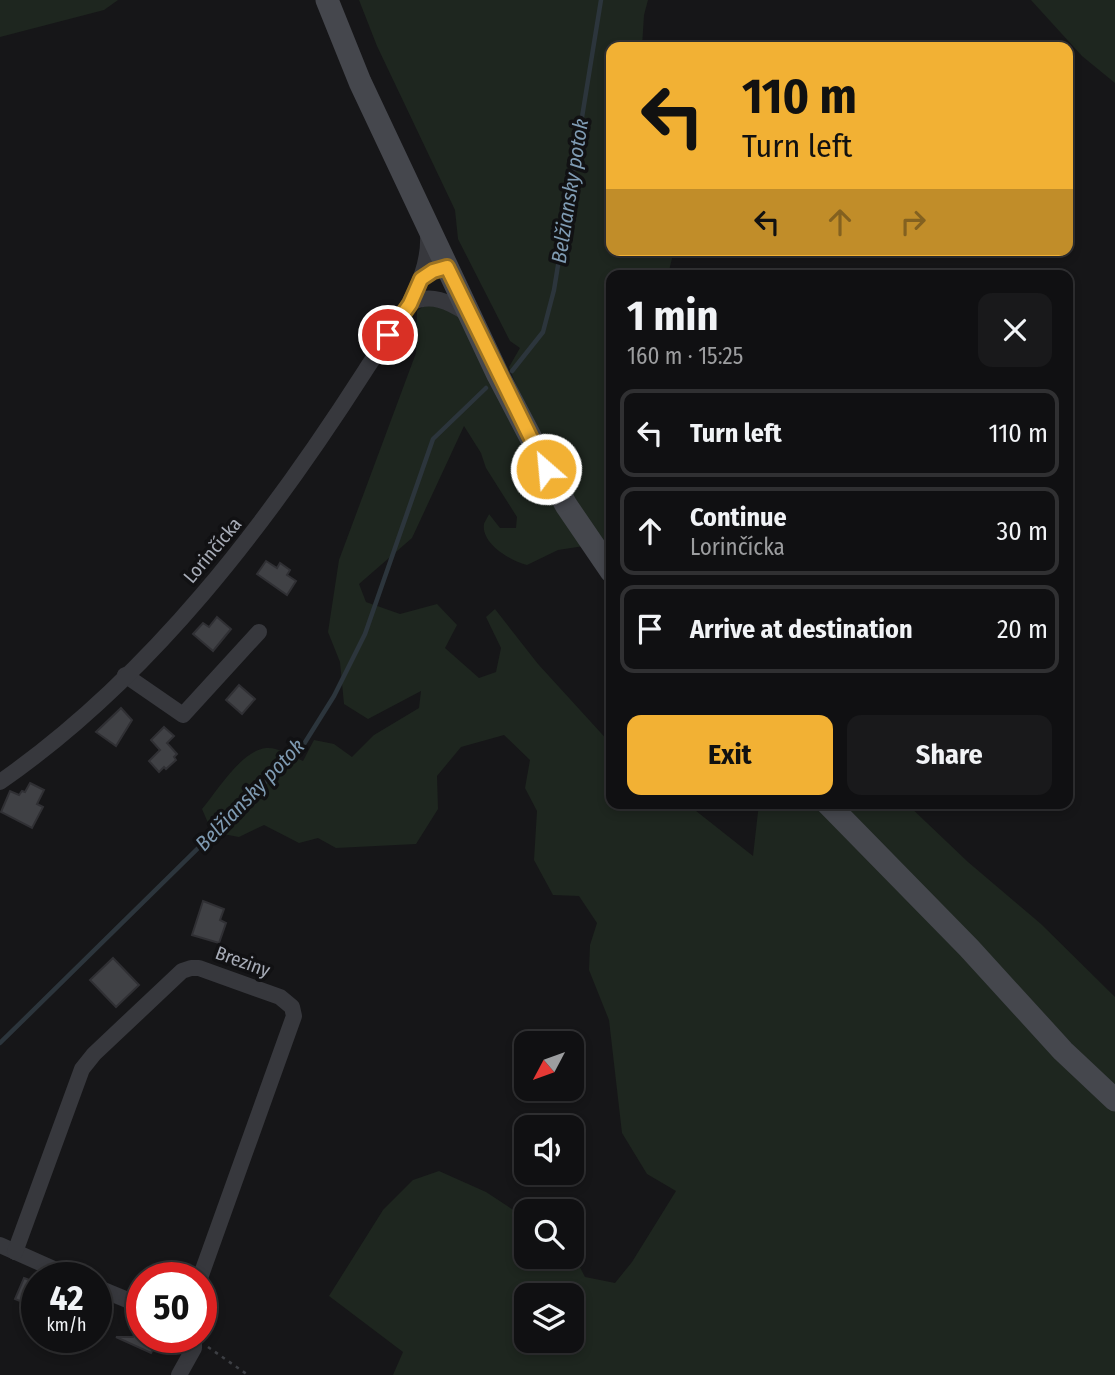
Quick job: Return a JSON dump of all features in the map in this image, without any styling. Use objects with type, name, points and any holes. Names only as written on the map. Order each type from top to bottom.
[{"type":"main road","points":[[327,0],[360,82],[470,315],[559,493],[606,564]]},
{"type":"main road","points":[[833,809],[970,948],[1070,1059],[1115,1100]]},
{"type":"street","points":[[417,301],[428,253],[428,227]]},
{"type":"street","points":[[421,279],[433,271],[449,272]]},
{"type":"street","points":[[417,301],[449,272]]},
{"type":"street","points":[[417,301],[447,302],[470,315]]},
{"type":"street","name":"Lorinčícka","points":[[0,782],[39,755],[71,728],[204,593],[269,513],[305,463],[388,335],[417,301]]},
{"type":"street","points":[[125,676],[183,715],[259,632]]},
{"type":"street","name":"Breziny","points":[[7,1249],[82,1069],[94,1054],[182,971],[200,968],[280,998],[292,1007],[294,1016],[206,1262]]},
{"type":"street","points":[[7,1249],[37,1262]]},
{"type":"street","points":[[178,1375],[191,1353]]},
{"type":"path","points":[[216,1353],[248,1375]]},
{"type":"shaded area","points":[[0,0],[118,0],[104,10],[0,37]]},
{"type":"shaded area","points":[[359,0],[648,0],[642,42],[606,42],[606,256],[673,256],[669,270],[606,270],[606,547],[567,487],[530,416],[509,367],[520,348],[510,341],[458,239],[455,210],[377,46]]},
{"type":"shaded area","points":[[1031,0],[1115,0],[1115,83],[1082,56],[1073,46],[1073,42],[1069,42]]},
{"type":"shaded area","points":[[428,303],[451,309],[465,319],[584,546],[558,550],[527,565],[506,556],[492,545],[484,531],[489,514],[500,528],[516,528],[517,517],[486,468],[481,453],[464,426],[412,538],[359,584],[366,602],[400,614],[437,604],[457,625],[445,648],[479,678],[496,672],[501,648],[486,617],[495,609],[538,664],[606,739],[606,809],[694,809],[753,856],[758,809],[826,809],[1115,1107],[1115,1375],[393,1375],[403,1352],[329,1296],[383,1210],[413,1180],[439,1171],[486,1192],[514,1210],[514,1269],[581,1269],[585,1277],[615,1283],[632,1262],[676,1191],[647,1174],[622,1133],[609,1020],[589,970],[590,945],[597,923],[579,896],[553,895],[534,860],[537,811],[525,788],[530,760],[504,735],[461,747],[437,776],[438,809],[416,844],[336,848],[318,838],[299,843],[264,825],[239,837],[212,832],[202,809],[231,772],[248,756],[266,748],[285,752],[303,761],[314,740],[334,744],[352,757],[374,735],[419,708],[421,691],[368,719],[344,704],[340,662],[328,632],[339,560],[416,353],[417,311]]},
{"type":"shaded area","points":[[845,809],[912,809],[968,862],[1041,924],[1115,997],[1115,1086]]},
{"type":"building","points":[[266,561],[277,568],[280,563],[290,570],[287,575],[296,581],[287,595],[257,574]]},
{"type":"building","points":[[217,617],[231,629],[213,651],[193,634],[203,623],[209,627]]},
{"type":"building","points":[[239,685],[255,699],[242,714],[226,700]]},
{"type":"building","points":[[121,708],[132,720],[116,746],[96,732]]},
{"type":"building","points":[[164,727],[174,736],[167,743],[177,754],[174,757],[176,760],[159,772],[149,761],[160,750],[151,740]]},
{"type":"building","points":[[30,783],[44,790],[37,804],[43,807],[32,828],[1,812],[10,791],[19,795],[22,791],[25,792]]},
{"type":"building","points":[[203,901],[224,909],[220,920],[226,923],[219,943],[192,935]]},
{"type":"building","points":[[113,958],[139,985],[116,1007],[90,980]]},
{"type":"building","points":[[21,1285],[21,1301],[15,1299]]},
{"type":"waterway","name":"Belžiansky potok","points":[[512,371],[543,332],[554,290],[601,0]]},
{"type":"waterway","name":"Belžiansky potok","points":[[0,1043],[304,744],[334,696],[365,634],[433,439],[486,388]]},
{"type":"route","points":[[388,335],[410,304],[421,279],[437,269],[447,267],[546,469]]}]
